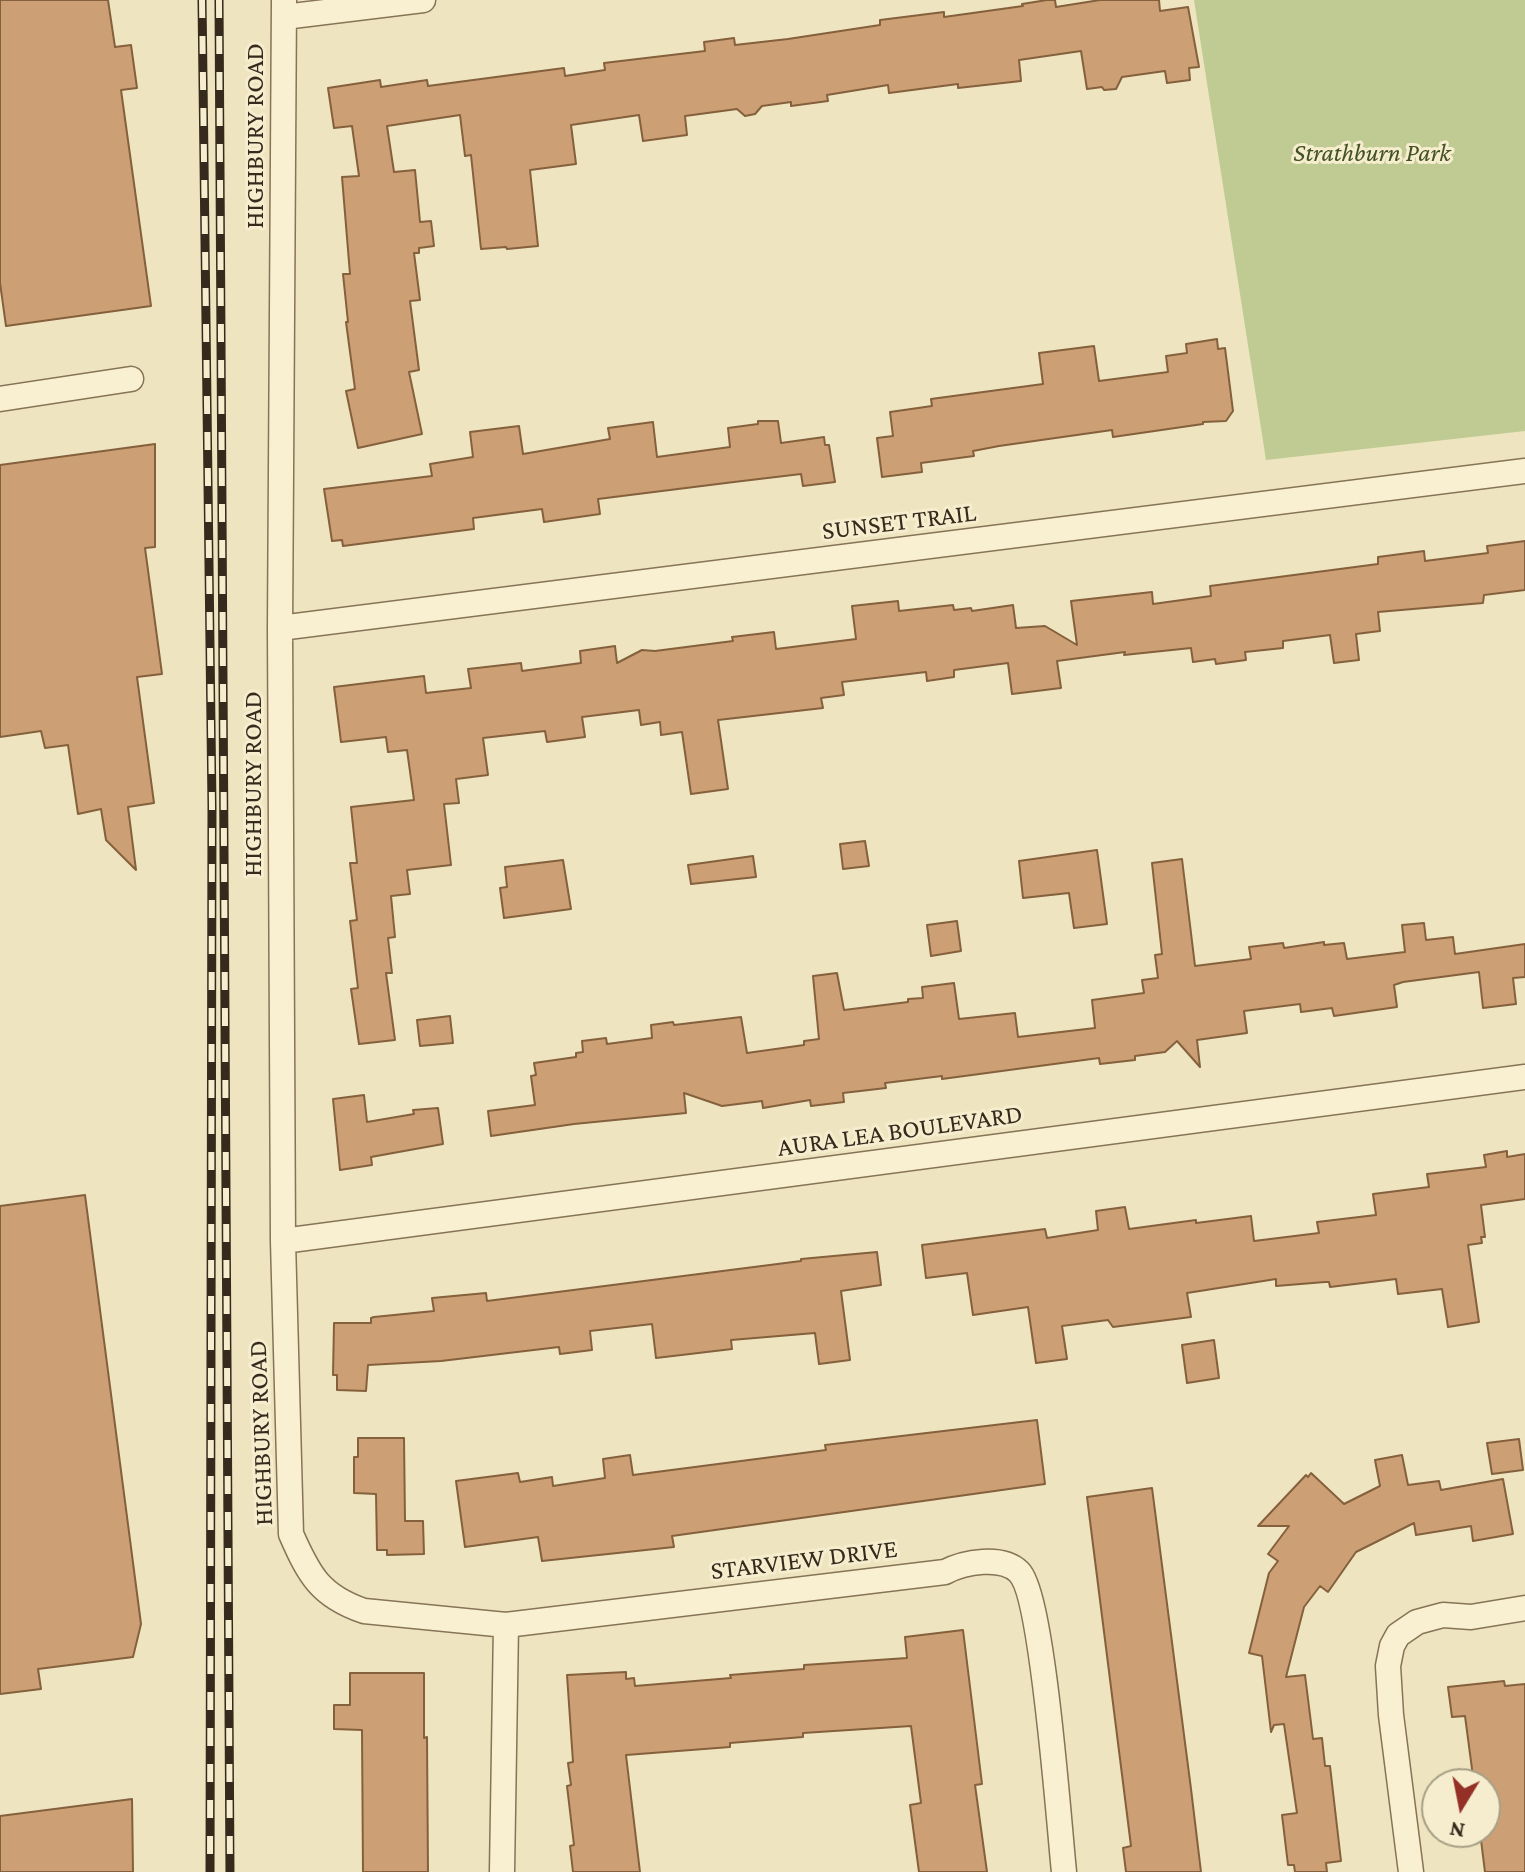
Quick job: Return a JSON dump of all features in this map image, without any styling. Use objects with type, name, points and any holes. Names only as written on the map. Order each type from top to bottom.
[{"type":"street","points":[[284,9],[423,0]]},
{"type":"street","name":"HIGHBURY ROAD","points":[[284,9],[280,628],[283,1241],[288,1505],[291,1534],[305,1565]]},
{"type":"street","points":[[0,399],[131,379]]},
{"type":"street","name":"SUNSET TRAIL","points":[[280,628],[1525,471]]},
{"type":"street","name":"AURA LEA BOULEVARD","points":[[283,1241],[1525,1077]]},
{"type":"street","name":"STARVIEW DRIVE","points":[[305,1565],[321,1589],[342,1604],[364,1611],[506,1625],[945,1572],[963,1563],[1008,1563],[1022,1574],[1039,1635],[1064,1872]]},
{"type":"street","points":[[1411,1872],[1391,1715],[1388,1666],[1392,1646],[1398,1635],[1417,1622],[1443,1615],[1471,1617],[1525,1608]]},
{"type":"street","points":[[502,1872],[506,1625]]},
{"type":"green space","name":"Strathburn Park","points":[[1194,0],[1525,0],[1525,431],[1266,460]]},
{"type":"building","points":[[0,0],[108,0],[115,47],[131,45],[137,88],[121,90],[151,306],[6,326],[0,283]]},
{"type":"building","points":[[1055,0],[1056,7],[1100,0],[1159,0],[1160,11],[1188,7],[1199,67],[1189,68],[1190,80],[1167,83],[1165,71],[1122,77],[1116,89],[1087,89],[1081,51],[1019,60],[1021,81],[958,88],[958,84],[889,93],[888,85],[827,95],[828,101],[762,106],[755,114],[745,116],[737,109],[685,116],[687,135],[643,141],[639,115],[571,125],[576,164],[530,170],[538,246],[507,249],[481,249],[471,155],[465,156],[460,115],[387,126],[394,172],[415,170],[420,222],[431,221],[434,246],[419,248],[419,253],[414,253],[420,300],[410,301],[419,370],[409,372],[422,434],[358,448],[346,391],[355,389],[343,274],[350,274],[342,177],[359,176],[352,126],[334,128],[328,88],[380,80],[381,87],[427,80],[428,86],[564,68],[565,76],[605,70],[604,63],[705,51],[704,42],[734,38],[735,45],[788,39],[880,25],[880,20],[944,12],[944,17]]},
{"type":"building","points":[[1217,339],[1218,349],[1225,348],[1233,411],[1226,421],[1113,437],[1112,430],[999,446],[973,451],[974,456],[921,463],[922,472],[882,477],[877,438],[893,436],[890,412],[932,406],[931,399],[1043,384],[1039,353],[1094,346],[1099,381],[1168,372],[1166,356],[1187,353],[1186,344]]},
{"type":"building","points":[[758,421],[778,421],[781,443],[824,437],[825,445],[829,445],[835,482],[803,486],[801,474],[598,499],[600,514],[544,522],[542,509],[473,518],[474,529],[343,546],[342,540],[332,541],[324,489],[432,476],[430,464],[473,457],[470,432],[519,426],[523,454],[610,439],[608,428],[653,422],[657,457],[730,447],[728,428],[758,424]]},
{"type":"building","points":[[155,444],[155,547],[145,548],[162,674],[137,677],[154,803],[128,807],[136,870],[106,840],[101,809],[78,814],[68,745],[45,748],[41,731],[0,737],[0,465]]},
{"type":"building","points":[[1525,541],[1525,590],[1484,595],[1483,603],[1378,612],[1380,631],[1356,634],[1359,660],[1334,663],[1330,635],[1283,641],[1283,648],[1245,652],[1246,660],[1216,664],[1215,659],[1193,662],[1191,648],[1124,655],[1125,652],[1057,661],[1061,688],[1012,694],[1008,663],[954,670],[954,677],[927,681],[926,672],[842,682],[844,695],[821,698],[823,708],[718,720],[728,789],[691,794],[682,732],[661,735],[660,722],[641,725],[639,710],[582,717],[585,737],[547,742],[545,731],[483,738],[488,775],[456,779],[459,803],[444,804],[451,865],[407,870],[410,894],[391,896],[395,937],[388,938],[392,973],[386,973],[395,1040],[359,1044],[351,989],[358,988],[350,921],[357,920],[350,863],[357,863],[351,807],[414,800],[407,750],[388,752],[386,737],[341,742],[334,687],[424,676],[426,693],[471,688],[468,669],[521,663],[522,671],[581,663],[580,651],[615,646],[617,663],[642,650],[733,641],[732,637],[774,632],[776,649],[856,639],[852,606],[898,601],[899,611],[953,605],[954,610],[971,608],[972,611],[1013,605],[1016,628],[1045,626],[1077,645],[1071,601],[1152,592],[1153,604],[1211,596],[1210,586],[1378,564],[1378,557],[1424,551],[1425,561],[1488,553],[1487,546]]},
{"type":"building","points":[[865,841],[869,866],[843,869],[840,844]]},
{"type":"building","points":[[1097,850],[1107,924],[1074,928],[1069,893],[1023,898],[1019,861]]},
{"type":"building","points":[[753,856],[756,877],[691,884],[688,865]]},
{"type":"building","points":[[1182,859],[1195,966],[1251,959],[1249,947],[1283,943],[1284,948],[1324,942],[1324,945],[1344,943],[1347,959],[1405,952],[1402,925],[1424,923],[1426,940],[1453,937],[1455,954],[1525,944],[1525,977],[1513,978],[1516,1004],[1483,1008],[1479,972],[1394,985],[1397,1007],[1334,1016],[1332,1008],[1301,1012],[1300,1004],[1244,1011],[1247,1033],[1197,1040],[1200,1067],[1177,1041],[1165,1052],[1135,1056],[1135,1060],[1100,1064],[1099,1058],[942,1079],[942,1076],[885,1083],[886,1088],[843,1093],[844,1102],[811,1106],[810,1100],[763,1108],[762,1101],[722,1106],[684,1093],[686,1113],[491,1136],[488,1111],[535,1105],[531,1076],[536,1075],[534,1063],[576,1057],[576,1053],[583,1052],[582,1041],[606,1038],[607,1044],[652,1038],[651,1025],[741,1017],[747,1053],[804,1045],[804,1041],[819,1039],[813,976],[837,973],[844,1010],[908,1002],[908,999],[923,998],[922,987],[954,983],[959,1019],[1015,1013],[1018,1037],[1095,1028],[1092,1000],[1144,993],[1142,980],[1158,978],[1155,955],[1162,954],[1152,863]]},
{"type":"building","points":[[563,860],[571,909],[504,918],[500,888],[507,887],[505,867]]},
{"type":"building","points":[[957,921],[961,951],[931,956],[927,925]]},
{"type":"building","points":[[450,1016],[453,1043],[420,1046],[417,1020]]},
{"type":"building","points":[[364,1095],[367,1122],[414,1114],[413,1110],[438,1108],[443,1144],[371,1157],[372,1165],[340,1170],[333,1099]]},
{"type":"building","points":[[1507,1151],[1507,1157],[1525,1154],[1525,1199],[1481,1205],[1485,1237],[1481,1237],[1482,1243],[1468,1245],[1479,1322],[1448,1327],[1442,1289],[1398,1294],[1396,1279],[1330,1287],[1329,1282],[1276,1286],[1276,1279],[1187,1293],[1191,1317],[1113,1327],[1108,1320],[1062,1326],[1067,1359],[1036,1363],[1028,1307],[973,1315],[967,1273],[926,1278],[922,1245],[1045,1229],[1047,1238],[1098,1230],[1096,1211],[1125,1207],[1129,1229],[1251,1216],[1254,1241],[1319,1233],[1317,1222],[1376,1215],[1373,1194],[1429,1187],[1427,1174],[1486,1167],[1484,1155]]},
{"type":"building","points":[[85,1195],[141,1624],[133,1657],[38,1669],[41,1689],[0,1694],[0,1206]]},
{"type":"building","points":[[877,1252],[881,1285],[841,1291],[850,1360],[819,1364],[815,1333],[731,1340],[732,1349],[656,1358],[652,1324],[590,1331],[592,1350],[560,1354],[559,1347],[441,1361],[368,1365],[366,1391],[337,1390],[337,1375],[333,1375],[334,1323],[371,1323],[374,1317],[434,1311],[432,1298],[486,1293],[487,1301],[801,1259]]},
{"type":"building","points":[[1214,1340],[1219,1378],[1187,1383],[1182,1345]]},
{"type":"building","points":[[1037,1420],[1045,1484],[672,1536],[674,1547],[542,1561],[538,1537],[465,1547],[456,1481],[518,1473],[520,1482],[552,1477],[553,1486],[605,1478],[603,1459],[630,1455],[633,1475],[826,1450],[825,1445]]},
{"type":"building","points":[[358,1438],[404,1438],[405,1521],[423,1521],[424,1554],[387,1555],[387,1550],[377,1550],[376,1494],[354,1493],[354,1457],[358,1457]]},
{"type":"building","points":[[1519,1439],[1523,1470],[1492,1474],[1487,1443]]},
{"type":"building","points":[[1402,1455],[1408,1485],[1439,1481],[1441,1490],[1503,1479],[1513,1534],[1473,1541],[1471,1526],[1416,1535],[1414,1523],[1356,1552],[1328,1592],[1320,1586],[1304,1607],[1286,1677],[1305,1675],[1313,1739],[1322,1738],[1325,1766],[1330,1766],[1341,1861],[1326,1863],[1327,1872],[1295,1872],[1294,1865],[1288,1865],[1282,1815],[1297,1813],[1284,1724],[1274,1725],[1271,1732],[1262,1656],[1249,1653],[1269,1573],[1278,1561],[1268,1554],[1289,1526],[1258,1526],[1306,1475],[1308,1477],[1311,1473],[1344,1504],[1380,1486],[1375,1460]]},
{"type":"building","points":[[1152,1488],[1201,1872],[1126,1872],[1123,1848],[1131,1846],[1087,1497]]},
{"type":"building","points":[[963,1630],[982,1784],[975,1785],[987,1872],[919,1872],[910,1805],[921,1803],[911,1726],[803,1733],[803,1737],[730,1743],[730,1747],[626,1755],[640,1872],[573,1872],[570,1846],[574,1845],[567,1786],[571,1785],[568,1763],[573,1762],[567,1675],[626,1672],[626,1679],[634,1678],[635,1686],[804,1669],[804,1665],[907,1658],[905,1637]]},
{"type":"building","points":[[350,1673],[424,1673],[428,1872],[363,1872],[362,1730],[334,1729],[334,1705],[350,1705]]},
{"type":"building","points":[[1504,1681],[1505,1686],[1525,1684],[1525,1872],[1485,1872],[1482,1848],[1501,1848],[1501,1768],[1472,1768],[1465,1716],[1452,1717],[1448,1687]]},
{"type":"building","points":[[132,1799],[133,1872],[0,1872],[0,1816]]},
{"type":"railway","points":[[202,0],[212,806],[210,1872]]},
{"type":"railway","points":[[219,0],[230,1872]]}]
